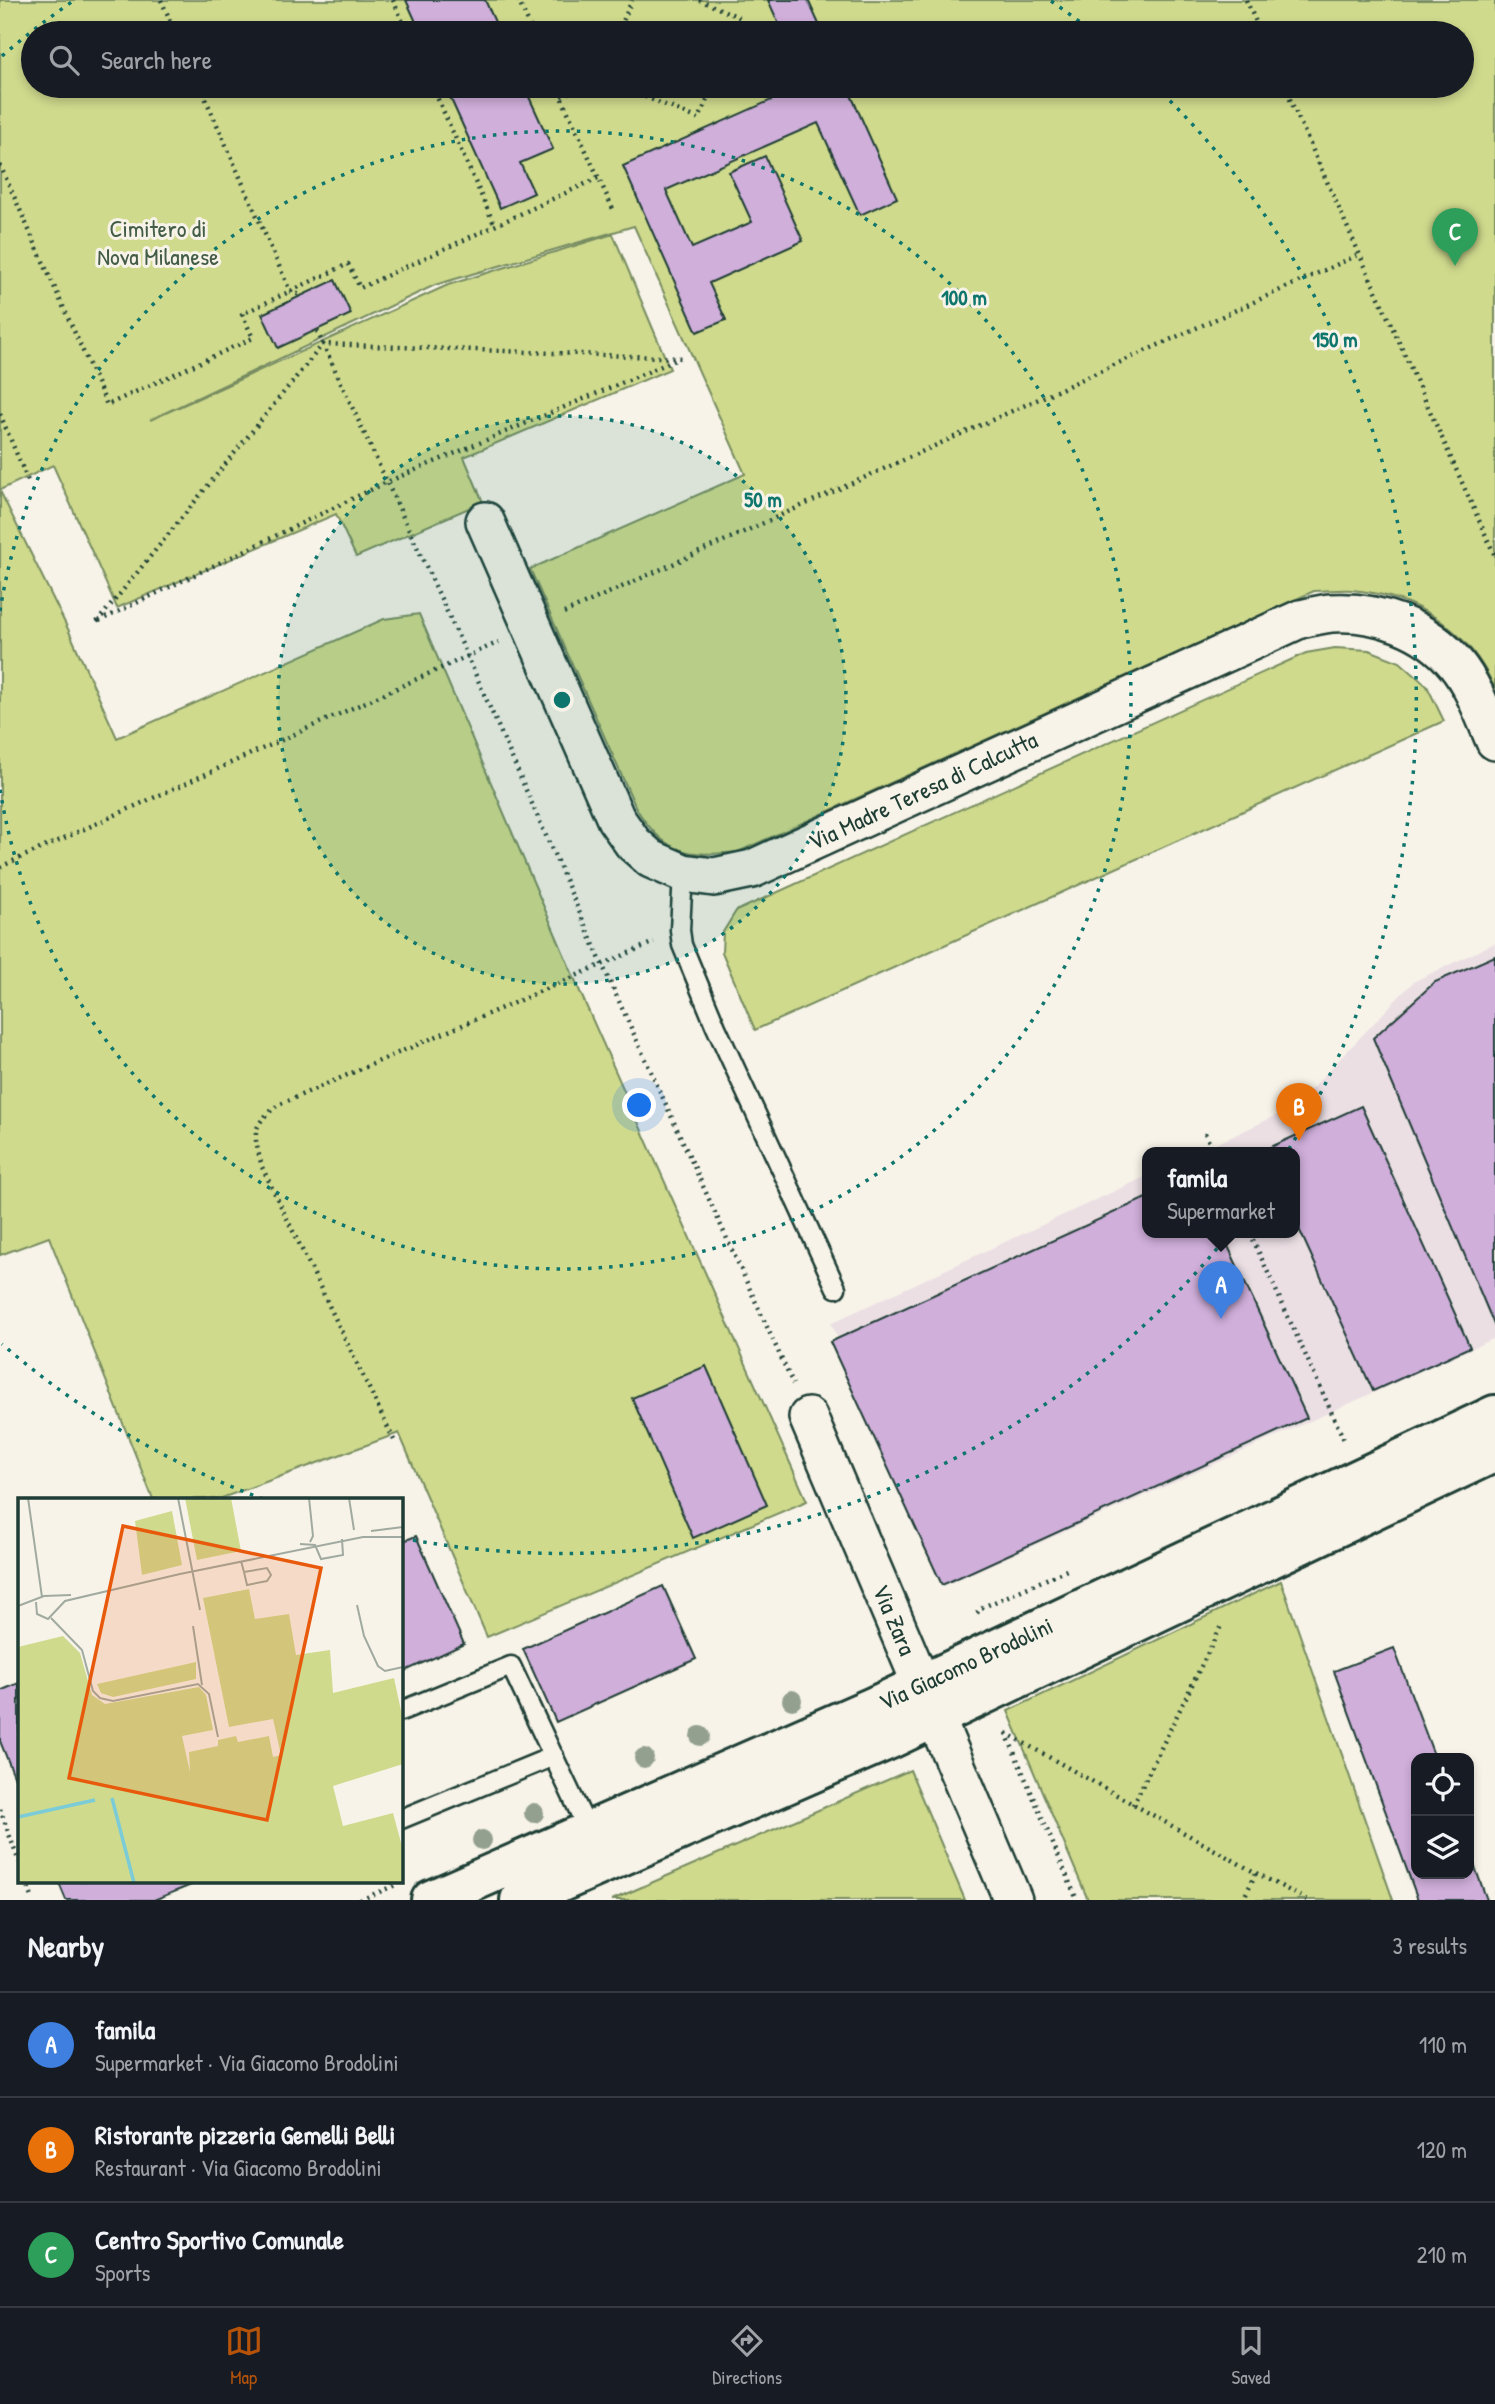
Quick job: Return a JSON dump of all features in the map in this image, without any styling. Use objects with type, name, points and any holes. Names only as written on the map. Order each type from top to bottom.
[{"type":"main road","name":"Via Giacomo Brodolini","points":[[520,1900],[890,1739],[929,1700],[1495,1415]]},
{"type":"main road","name":"Via Giacomo Brodolini","points":[[431,1900],[589,1832],[929,1700],[1495,1452]]},
{"type":"street","name":"Via Madre Teresa di Calcutta","points":[[485,521],[616,819],[633,843],[651,859],[682,873],[714,877],[752,869],[1300,619],[1329,613],[1358,613],[1394,621],[1427,637],[1457,665],[1495,741]]},
{"type":"street","name":"Via Zara","points":[[808,1417],[1013,1900]]},
{"type":"lane","points":[[682,873],[682,946],[716,1027],[836,1288]]},
{"type":"lane","points":[[402,1711],[511,1666],[589,1832]]},
{"type":"lane","points":[[402,1819],[554,1756]]},
{"type":"path","points":[[162,0],[171,21]]},
{"type":"path","points":[[393,0],[403,21]]},
{"type":"path","points":[[518,0],[528,21]]},
{"type":"path","points":[[623,21],[632,0]]},
{"type":"path","points":[[699,0],[741,18],[740,21]]},
{"type":"path","points":[[1246,0],[1256,21]]},
{"type":"path","points":[[205,98],[290,291],[300,295]]},
{"type":"path","points":[[437,98],[495,226]]},
{"type":"path","points":[[562,98],[613,209]]},
{"type":"path","points":[[648,98],[699,119],[708,98]]},
{"type":"path","points":[[1289,98],[1495,556]]},
{"type":"path","points":[[0,165],[107,405],[253,338],[242,314],[348,264],[360,288],[598,178]]},
{"type":"path","points":[[0,867],[1358,255]]},
{"type":"path","points":[[317,331],[467,655],[602,964],[808,1417]]},
{"type":"path","points":[[323,344],[682,358],[387,482],[97,622],[323,344]]},
{"type":"path","points":[[0,414],[29,481]]},
{"type":"path","points":[[394,1440],[262,1167],[255,1139],[260,1119],[278,1105],[680,930]]},
{"type":"path","points":[[1205,1133],[1211,1147]]},
{"type":"path","points":[[1253,1238],[1346,1443]]},
{"type":"path","points":[[1133,1805],[1226,1615]]},
{"type":"path","points":[[999,1721],[1077,1900]]},
{"type":"path","points":[[1006,1733],[1307,1900]]},
{"type":"path","points":[[0,1809],[18,1859]]},
{"type":"path","points":[[1243,1900],[1256,1873]]},
{"type":"path","points":[[26,1882],[33,1900]]},
{"type":"shaded area","points":[[1495,943],[1495,1338],[946,1585],[831,1323],[1142,1178],[1142,1238],[1300,1238],[1300,1147],[1210,1147],[1294,1107],[1413,982]]},
{"type":"green space","name":"Cimitero di Nova Milanese","points":[[0,0],[1495,0],[1495,689],[1471,649],[1438,619],[1419,608],[1376,594],[1347,590],[1314,591],[738,852],[704,854],[678,849],[657,835],[636,808],[530,569],[745,474],[634,226],[435,285],[150,420],[448,285],[613,234],[670,369],[464,457],[483,502],[356,557],[336,514],[117,608],[53,465],[0,490]]},
{"type":"green space","points":[[0,491],[68,629],[117,738],[384,619],[419,614],[581,994],[807,1501],[487,1637],[399,1433],[222,1498],[153,1498],[49,1237],[0,1255]]},
{"type":"green space","points":[[1335,648],[1369,650],[1400,662],[1427,686],[1444,721],[755,1030],[722,952],[723,932],[736,911],[1306,653]]},
{"type":"green space","points":[[1281,1581],[1393,1900],[1088,1900],[1008,1711]]},
{"type":"green space","points":[[910,1770],[965,1900],[612,1900]]},
{"type":"building","points":[[406,0],[485,0],[495,21],[416,21]]},
{"type":"building","points":[[768,0],[808,0],[818,21],[778,21]]},
{"type":"building","points":[[450,98],[530,98],[553,149],[520,163],[534,193],[500,208]]},
{"type":"building","points":[[776,98],[852,98],[897,198],[860,215],[818,123],[666,190],[692,248],[752,222],[729,172],[765,156],[803,241],[709,283],[726,320],[697,332],[623,166]]},
{"type":"building","points":[[335,280],[351,314],[278,348],[262,314]]},
{"type":"building","points":[[1495,956],[1495,1327],[1373,1038],[1435,982]]},
{"type":"building","points":[[1361,1106],[1470,1347],[1373,1391],[1300,1231],[1300,1147],[1271,1147]]},
{"type":"building","points":[[1142,1200],[1142,1238],[1224,1238],[1307,1418],[942,1585],[830,1342]]},
{"type":"building","points":[[706,1366],[767,1505],[693,1538],[632,1398]]},
{"type":"building","points":[[416,1536],[464,1644],[402,1673],[402,1542]]},
{"type":"building","points":[[663,1586],[696,1659],[556,1722],[523,1649]]},
{"type":"building","points":[[1394,1648],[1433,1753],[1411,1753],[1411,1879],[1474,1879],[1474,1865],[1487,1900],[1418,1900],[1334,1671]]},
{"type":"building","points":[[18,1683],[18,1786],[0,1741],[0,1691]]},
{"type":"building","points":[[58,1882],[199,1882],[154,1900],[66,1900]]},
{"type":"place","name":"Centro Sportivo Comunale","points":[[1455,266]]},
{"type":"place","name":"Ristorante pizzeria Gemelli Belli","points":[[1299,1141]]},
{"type":"place","name":"famila","points":[[1221,1319]]}]
